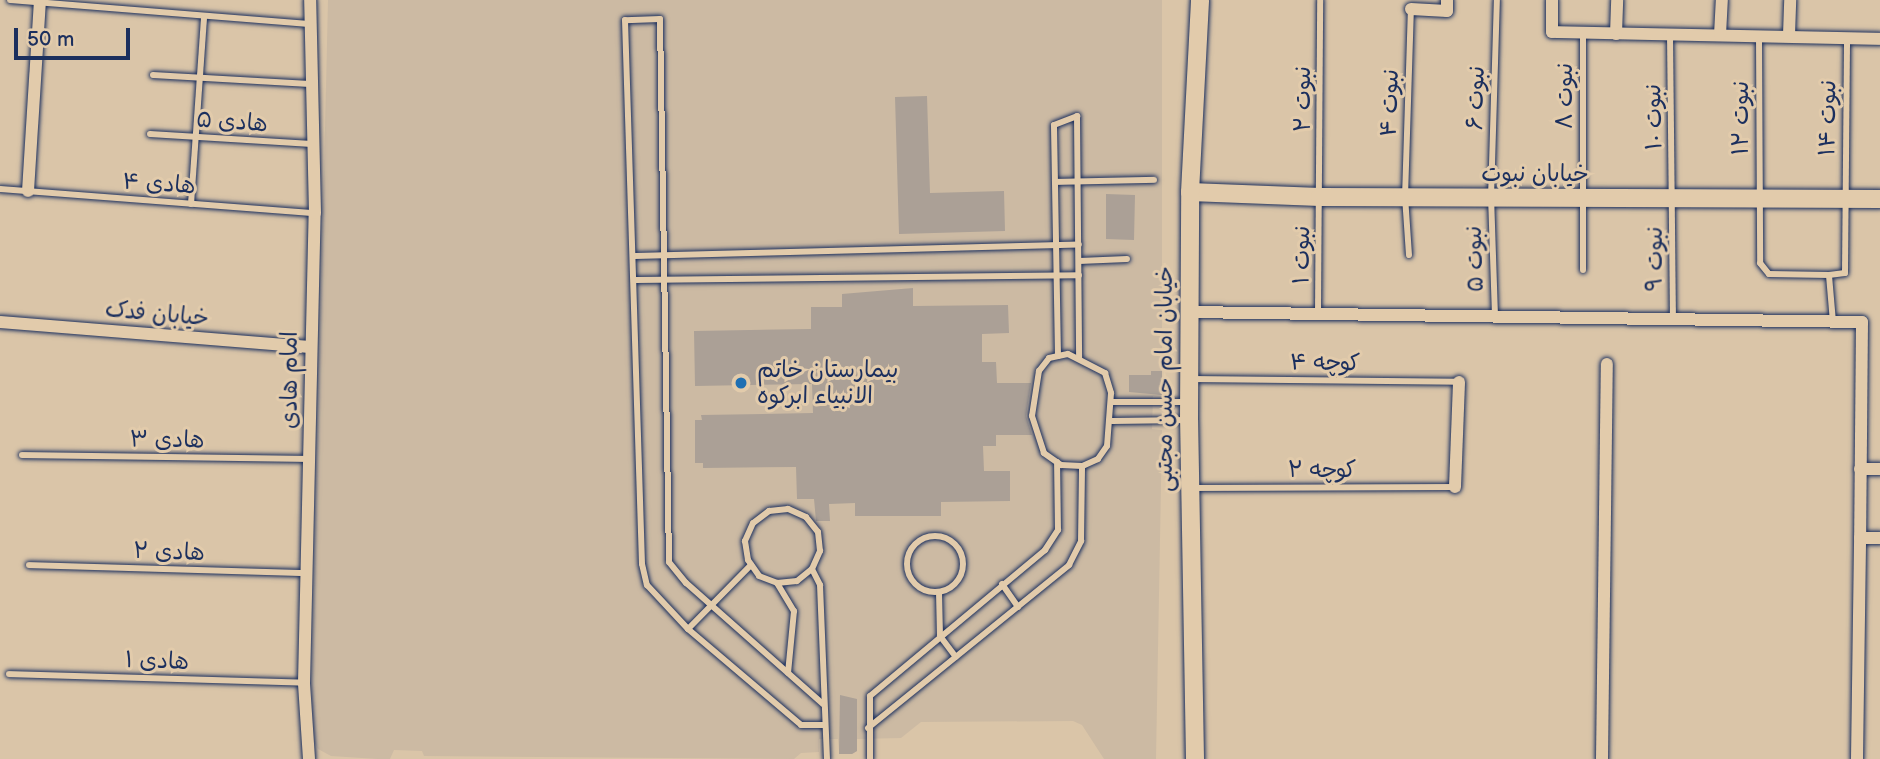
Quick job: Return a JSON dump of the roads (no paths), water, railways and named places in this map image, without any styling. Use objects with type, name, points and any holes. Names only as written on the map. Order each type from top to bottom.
[{"type":"street","name":"امام هادی","points":[[309,759],[304,683],[311,460],[310,347],[314,213],[310,0]]},
{"type":"street","name":"خیابان امام حسن مجتبی","points":[[1195,759],[1188,488],[1189,312],[1190,192],[1200,0]]},
{"type":"street","points":[[1411,9],[1447,11],[1447,0]]},
{"type":"street","points":[[1552,0],[1552,32],[1583,35],[1789,35],[1880,39]]},
{"type":"street","points":[[1616,34],[1617,0]]},
{"type":"street","points":[[1720,35],[1721,0]]},
{"type":"street","points":[[1789,35],[1790,0]]},
{"type":"street","points":[[28,191],[40,2]]},
{"type":"street","name":"خیابان نبوت","points":[[1190,192],[1320,197],[1880,199]]},
{"type":"street","points":[[1189,312],[1862,323],[1857,759]]},
{"type":"street","name":"خیابان فدک","points":[[0,322],[310,347]]},
{"type":"street","points":[[1602,759],[1607,364]]},
{"type":"street","points":[[1455,487],[1459,382]]},
{"type":"street","points":[[1860,469],[1880,469]]},
{"type":"street","points":[[1860,538],[1880,538]]},
{"type":"lane","points":[[10,0],[309,24]]},
{"type":"lane","name":"نبوت ۲","points":[[1320,0],[1320,197]]},
{"type":"lane","name":"نبوت ۶","points":[[1491,198],[1497,0]]},
{"type":"lane","name":"نبوت ۴","points":[[1409,255],[1405,197],[1411,9]]},
{"type":"lane","points":[[191,204],[204,16]]},
{"type":"lane","points":[[823,704],[711,606],[669,562],[662,280],[660,19],[625,20],[636,281],[642,564],[647,585],[688,629],[801,725],[825,725]]},
{"type":"lane","name":"نبوت ۸","points":[[1583,35],[1583,270]]},
{"type":"lane","name":"نبوت ۱۰","points":[[1671,35],[1673,198]]},
{"type":"lane","name":"نبوت ۱۲","points":[[1759,37],[1758,198],[1764,272],[1829,275]]},
{"type":"lane","name":"نبوت ۱۴","points":[[1829,275],[1845,273],[1847,38]]},
{"type":"lane","points":[[153,75],[310,84]]},
{"type":"lane","points":[[1058,356],[1054,125],[1077,116],[1079,358]]},
{"type":"lane","name":"هادی ۵","points":[[150,134],[312,144]]},
{"type":"lane","points":[[1055,182],[1154,180]]},
{"type":"lane","name":"هادی ۴","points":[[0,189],[314,213]]},
{"type":"lane","name":"نبوت ۱","points":[[1318,314],[1320,197]]},
{"type":"lane","name":"نبوت ۵","points":[[1491,198],[1495,318]]},
{"type":"lane","name":"نبوت ۹","points":[[1673,198],[1673,320]]},
{"type":"lane","points":[[635,256],[1079,244]]},
{"type":"lane","points":[[1079,261],[1127,259]]},
{"type":"lane","points":[[636,281],[1079,275]]},
{"type":"lane","points":[[1829,275],[1832,322]]},
{"type":"lane","points":[[1058,356],[1079,358],[1105,373],[1112,402],[1112,421],[1107,446],[1098,459],[1082,466],[1056,462],[1044,453],[1032,416],[1039,370],[1058,356]]},
{"type":"lane","name":"کوچه ۴","points":[[1190,379],[1459,382]]},
{"type":"lane","points":[[1112,402],[1189,411]]},
{"type":"lane","points":[[1112,421],[1189,411]]},
{"type":"lane","name":"هادی ۳","points":[[22,455],[311,460]]},
{"type":"lane","points":[[870,759],[870,696],[1045,550],[1058,530],[1056,462]]},
{"type":"lane","points":[[868,728],[1069,565],[1080,541],[1082,466]]},
{"type":"lane","name":"کوچه ۲","points":[[1188,488],[1455,487]]},
{"type":"lane","points":[[788,509],[806,517],[818,532],[820,551],[812,569],[797,581],[777,583],[759,576],[751,565],[745,541],[753,523],[769,511],[788,509]]},
{"type":"lane","points":[[930,536],[946,537],[959,547],[964,563],[961,578],[949,590],[939,592],[918,587],[908,573],[907,557],[915,543],[930,536]]},
{"type":"lane","name":"هادی ۲","points":[[29,565],[308,573]]},
{"type":"lane","points":[[688,629],[751,565]]},
{"type":"lane","points":[[812,569],[820,585],[827,759]]},
{"type":"lane","points":[[777,583],[794,611],[788,673]]},
{"type":"lane","points":[[1002,584],[1018,607]]},
{"type":"lane","points":[[939,592],[940,636],[956,657]]},
{"type":"lane","name":"هادی ۱","points":[[9,674],[304,683]]},
{"type":"place","name":"بیمارستان خاتم الانبیاء ابرکوه","points":[[741,383]]}]
